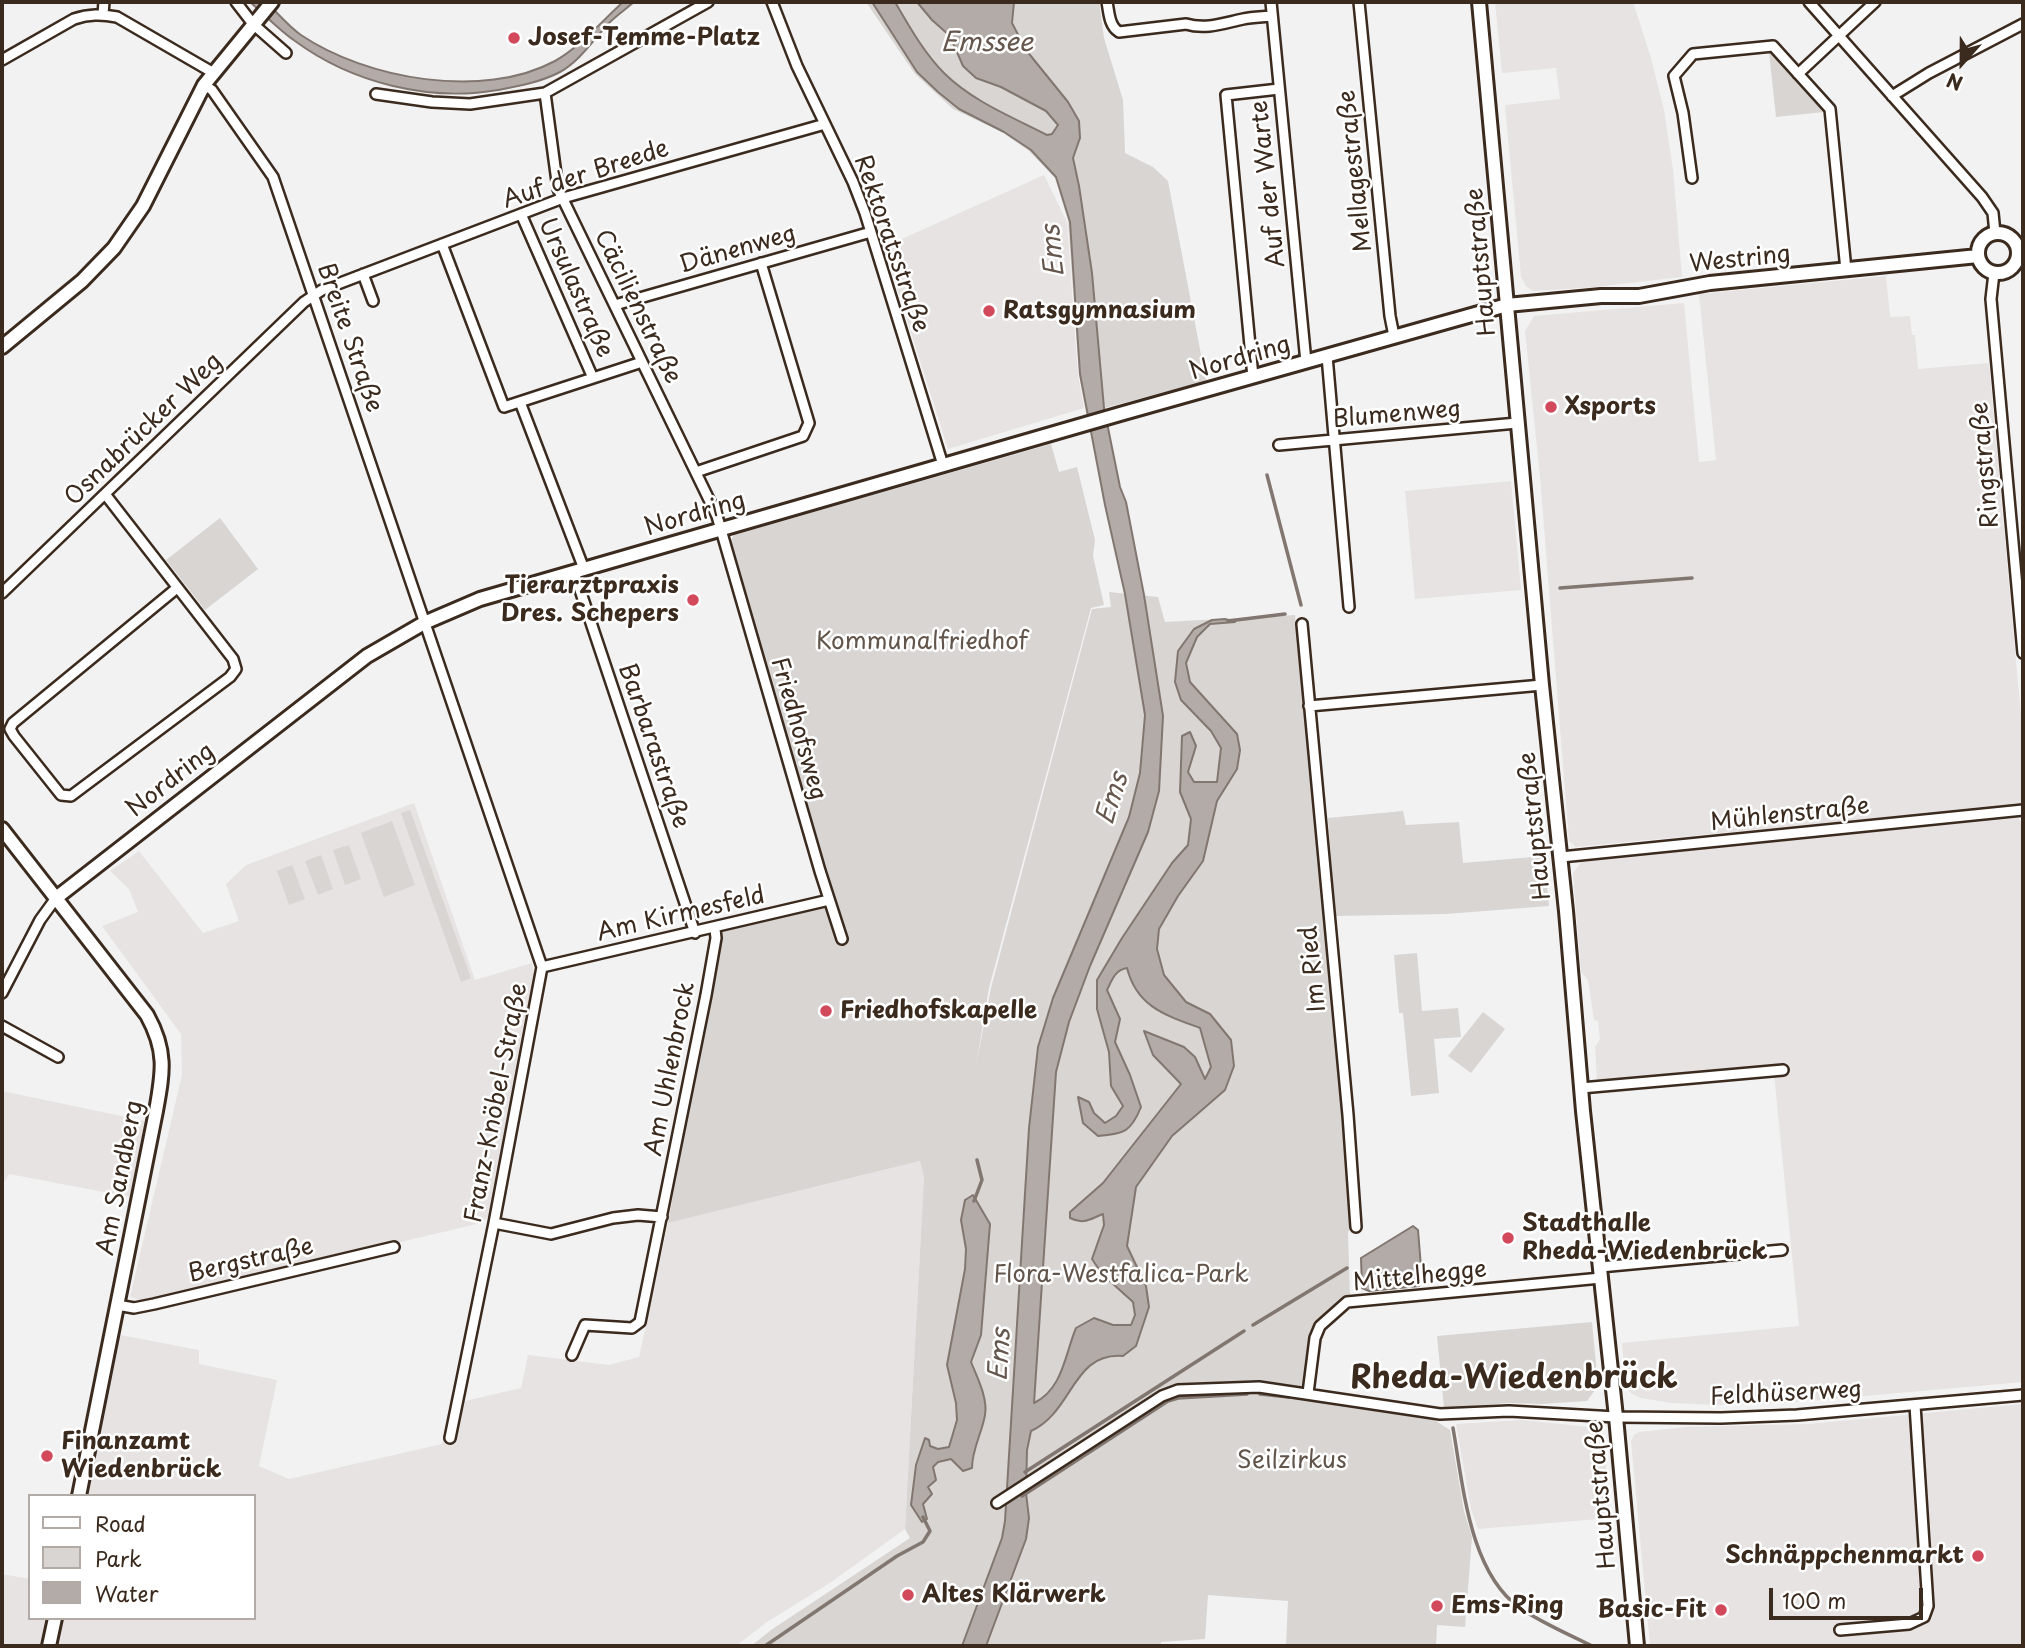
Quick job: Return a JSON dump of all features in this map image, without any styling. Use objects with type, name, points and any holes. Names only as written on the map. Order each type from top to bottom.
[{"type":"main road","name":"Hauptstraße","points":[[1479,2],[1542,685],[1637,1646]]},
{"type":"main road","points":[[2,347],[82,281],[114,248],[143,206],[212,72],[271,3]]},
{"type":"main road","points":[[1995,233],[2010,237],[2020,249],[2008,270],[1994,273],[1986,270],[1978,256],[1982,241],[1995,233]]},
{"type":"main road","name":"Westring","points":[[1507,305],[1601,296],[1639,296],[1710,283],[1978,256]]},
{"type":"main road","name":"Nordring","points":[[56,898],[367,656],[424,623],[480,599],[1507,305]]},
{"type":"main road","points":[[2,829],[56,898]]},
{"type":"main road","name":"Am Sandberg","points":[[56,898],[147,1014],[158,1034],[163,1055],[163,1074],[156,1111],[79,1494]]},
{"type":"main road","points":[[49,1646],[55,1620]]},
{"type":"street","points":[[103,2],[103,15]]},
{"type":"street","points":[[236,2],[286,53]]},
{"type":"street","points":[[376,94],[470,104],[545,93],[708,2]]},
{"type":"street","name":"Rektoratsstraße","points":[[772,2],[797,66],[853,182],[943,465]]},
{"type":"street","points":[[1107,2],[1111,23],[1119,32],[1186,24],[1195,27],[1228,24],[1241,19],[1272,16]]},
{"type":"street","name":"Auf der Warte","points":[[1271,2],[1306,362]]},
{"type":"street","name":"Mellagestraße","points":[[1359,2],[1394,336]]},
{"type":"street","points":[[1809,2],[1982,197],[1993,213],[1995,233]]},
{"type":"street","points":[[1798,74],[1875,2]]},
{"type":"street","points":[[2,60],[74,19],[87,15],[103,15],[117,17],[212,72]]},
{"type":"street","points":[[1892,96],[1929,73],[2023,24]]},
{"type":"street","points":[[1692,178],[1683,113],[1674,76],[1693,54],[1773,46],[1830,109],[1846,270]]},
{"type":"street","name":"Breite Straße","points":[[204,85],[212,90],[273,177],[424,623]]},
{"type":"street","points":[[1253,377],[1226,94],[1279,89]]},
{"type":"street","name":"Cäcilienstraße","points":[[545,93],[558,189],[721,529]]},
{"type":"street","name":"Auf der Breede","points":[[314,295],[563,198],[825,124]]},
{"type":"street","name":"Ursulastraße","points":[[521,214],[593,378]]},
{"type":"street","name":"Dänenweg","points":[[615,305],[871,232]]},
{"type":"street","points":[[442,244],[503,407],[520,402]]},
{"type":"street","points":[[696,472],[803,436],[809,423],[761,263]]},
{"type":"street","name":"Ringstraße","points":[[1994,273],[1991,299],[2023,653]]},
{"type":"street","points":[[363,274],[373,301]]},
{"type":"street","name":"Osnabrücker Weg","points":[[2,593],[314,295]]},
{"type":"street","points":[[1327,356],[1349,607]]},
{"type":"street","name":"Ursulastraße","points":[[520,402],[642,362]]},
{"type":"street","name":"Barbarastraße","points":[[520,402],[579,570],[695,933]]},
{"type":"street","name":"Blumenweg","points":[[1279,445],[1517,423]]},
{"type":"street","points":[[105,494],[233,659],[239,670],[71,796],[61,795],[14,736],[10,729],[13,723],[177,588]]},
{"type":"street","name":"Friedhofsweg","points":[[721,529],[842,939]]},
{"type":"street","name":"Franz-Knöbel-Straße","points":[[424,623],[542,967],[450,1438]]},
{"type":"street","name":"Im Ried","points":[[1301,624],[1348,1115],[1356,1227]]},
{"type":"street","points":[[1309,706],[1542,685]]},
{"type":"street","name":"Mühlenstraße","points":[[1561,857],[2023,810]]},
{"type":"street","points":[[2,993],[5,977],[56,898]]},
{"type":"street","name":"Am Kirmesfeld","points":[[542,967],[715,929],[829,900]]},
{"type":"street","name":"Am Uhlenbrock","points":[[572,1355],[585,1325],[632,1328],[640,1322],[710,972],[715,929]]},
{"type":"street","points":[[2,1026],[58,1057]]},
{"type":"street","points":[[1581,1088],[1783,1070]]},
{"type":"street","points":[[494,1223],[551,1234],[613,1218],[638,1215],[662,1217]]},
{"type":"street","name":"Bergstraße","points":[[117,1305],[134,1308],[154,1304],[394,1247]]},
{"type":"street","name":"Mittelhegge","points":[[1308,1393],[1315,1338],[1320,1325],[1347,1302],[1783,1250]]},
{"type":"street","points":[[997,1503],[1162,1396],[1178,1390],[1259,1387],[1440,1413],[1510,1411],[1616,1417]]},
{"type":"street","name":"Feldhüserweg","points":[[1616,1417],[1784,1416],[2023,1395]]},
{"type":"street","points":[[1840,1630],[1909,1624],[1924,1617],[1928,1606],[1915,1405]]},
{"type":"shaded area","points":[[1495,2],[1633,2],[1664,110],[1673,170],[1682,277],[1533,291],[1526,286],[1521,277],[1505,105],[1560,99],[1556,68],[1502,73]]},
{"type":"shaded area","name":"Ratsgymnasium","points":[[1044,175],[1067,222],[1078,375],[1084,408],[948,449],[884,247]]},
{"type":"shaded area","points":[[1886,276],[1890,317],[1910,316],[1912,335],[1915,335],[1918,369],[1989,363],[2023,738],[2022,804],[1576,847],[1569,841],[1540,477],[1525,331],[1534,316],[1684,303],[1699,462],[1716,460],[1699,294]]},
{"type":"shaded area","points":[[1511,481],[1521,590],[1415,599],[1405,491]]},
{"type":"shaded area","points":[[414,803],[475,980],[532,963],[534,975],[489,1216],[481,1223],[147,1302],[130,1297],[182,1075],[181,1034],[102,926],[138,912],[129,889],[110,871],[139,851],[203,933],[239,921],[226,884],[246,865]]},
{"type":"shaded area","points":[[2018,818],[2023,824],[2023,1382],[1786,1403],[1671,1403],[1632,1394],[1626,1388],[1622,1343],[1799,1326],[1773,1064],[1597,1080],[1595,1047],[1600,1039],[1598,1021],[1594,1020],[1588,980],[1581,972],[1573,873],[1582,861]]},
{"type":"shaded area","points":[[2,1091],[145,1121],[130,1197],[9,1174],[2,1186]]},
{"type":"shaded area","points":[[920,1161],[924,1177],[905,1529],[830,1583],[767,1622],[736,1646],[57,1646],[63,1620],[256,1620],[256,1494],[88,1494],[120,1335],[199,1350],[199,1364],[277,1380],[259,1466],[289,1479],[442,1444],[452,1404],[521,1388],[528,1355],[609,1365],[639,1357],[668,1223]]},
{"type":"shaded area","points":[[2023,1404],[2023,1646],[1650,1646],[1631,1441],[1634,1435],[1639,1432],[1685,1427],[1808,1424]]},
{"type":"shaded area","points":[[1522,1420],[1589,1427],[1600,1431],[1603,1435],[1611,1518],[1478,1529],[1471,1509],[1456,1424]]},
{"type":"shaded area","points":[[2,1574],[28,1579],[28,1620],[45,1620],[40,1646],[2,1646]]},
{"type":"green space","points":[[866,2],[1099,2],[1104,38],[1123,100],[1125,153],[1153,167],[1168,181],[1206,381],[1086,413],[1079,375],[1068,221],[1055,178],[1029,151],[1002,132],[953,109],[915,74]]},
{"type":"green space","points":[[1769,52],[1773,54],[1824,112],[1776,117]]},
{"type":"green space","name":"Flora-Westfalica-Park","points":[[1051,444],[1059,472],[1077,467],[1095,540],[1093,556],[1104,605],[1091,608],[989,988],[976,1066],[991,988],[1092,609],[1111,607],[1109,592],[1158,597],[1165,622],[1295,615],[1353,1219],[1348,1233],[1350,1298],[1317,1324],[1304,1397],[1428,1416],[1450,1430],[1464,1511],[1472,1537],[1465,1627],[1437,1625],[1436,1646],[1286,1646],[1288,1601],[1208,1595],[1205,1639],[1161,1642],[1160,1646],[751,1646],[910,1538],[905,1529],[924,1177],[920,1161],[668,1223],[721,931],[837,904],[730,542],[734,535]]},
{"type":"green space","points":[[220,518],[258,569],[205,610],[166,560]]},
{"type":"green space","points":[[410,810],[471,978],[461,982],[401,813]]},
{"type":"green space","points":[[1403,811],[1406,825],[1459,822],[1463,863],[1544,856],[1549,906],[1446,914],[1335,916],[1328,818]]},
{"type":"green space","points":[[392,821],[415,885],[384,897],[361,833]]},
{"type":"green space","points":[[349,845],[361,879],[345,885],[333,850]]},
{"type":"green space","points":[[321,855],[333,889],[318,895],[305,861]]},
{"type":"green space","points":[[292,865],[305,899],[289,905],[277,871]]},
{"type":"green space","points":[[1417,953],[1422,1011],[1458,1008],[1461,1037],[1434,1039],[1439,1093],[1411,1096],[1394,955]]},
{"type":"green space","points":[[1483,1012],[1505,1029],[1471,1073],[1448,1056]]},
{"type":"green space","points":[[1592,1322],[1598,1386],[1587,1401],[1444,1408],[1437,1336]]},
{"type":"water","points":[[250,2],[266,2],[301,35],[358,63],[391,73],[460,82],[494,80],[526,73],[555,61],[582,41],[623,2],[634,2],[609,23],[574,62],[560,72],[538,81],[498,90],[445,93],[392,86],[341,68],[295,41]]},
{"type":"water","name":"Emssee","points":[[872,2],[895,2],[930,57],[967,92],[1047,135],[1052,134],[1058,125],[1046,111],[1001,87],[976,78],[963,66],[950,36],[917,2],[1014,2],[1012,23],[1026,50],[1068,102],[1079,121],[1080,138],[1073,158],[1092,273],[1104,408],[1144,595],[1163,716],[1159,791],[1148,832],[1090,966],[1069,1022],[1056,1072],[1034,1403],[1044,1397],[1057,1380],[1076,1328],[1094,1318],[1113,1325],[1131,1325],[1135,1315],[1133,1302],[1102,1274],[1092,1259],[1104,1225],[1103,1214],[1079,1221],[1070,1218],[1070,1212],[1103,1183],[1181,1084],[1153,1055],[1144,1031],[1184,1047],[1195,1057],[1205,1079],[1211,1067],[1200,1028],[1154,1008],[1138,992],[1127,968],[1123,969],[1114,976],[1107,990],[1120,1019],[1115,1042],[1141,1107],[1130,1127],[1120,1133],[1098,1136],[1083,1123],[1078,1097],[1089,1102],[1094,1113],[1105,1123],[1116,1116],[1123,1106],[1111,1086],[1109,1052],[1097,1009],[1097,980],[1172,863],[1188,845],[1191,819],[1180,792],[1182,736],[1190,732],[1196,746],[1188,772],[1194,782],[1217,782],[1221,748],[1211,731],[1181,700],[1175,682],[1178,651],[1194,629],[1212,620],[1225,619],[1235,622],[1210,624],[1197,637],[1186,663],[1190,682],[1237,734],[1240,750],[1237,769],[1217,801],[1203,861],[1159,929],[1157,949],[1164,975],[1186,1002],[1210,1014],[1231,1040],[1234,1066],[1225,1090],[1172,1136],[1136,1187],[1127,1246],[1146,1286],[1149,1307],[1136,1346],[1123,1356],[1106,1357],[1093,1363],[1056,1410],[1045,1422],[1031,1431],[1027,1450],[1026,1493],[1029,1518],[1026,1539],[986,1646],[962,1646],[1002,1538],[1005,1521],[1029,1128],[1038,1047],[1053,998],[1129,817],[1140,773],[1145,715],[1125,594],[1080,374],[1070,222],[1056,177],[1031,150],[1004,132],[959,109],[938,92],[917,72]]},
{"type":"water","points":[[973,1195],[990,1224],[981,1335],[971,1362],[983,1395],[985,1415],[972,1468],[963,1471],[951,1459],[938,1462],[933,1467],[936,1480],[928,1487],[932,1494],[923,1504],[927,1519],[922,1522],[911,1505],[916,1465],[925,1438],[929,1440],[930,1446],[938,1449],[949,1447],[957,1420],[947,1365],[965,1269],[966,1249],[961,1220],[965,1200]]},
{"type":"water","points":[[1413,1226],[1418,1230],[1422,1279],[1419,1286],[1369,1291],[1362,1288],[1361,1258]]},
{"type":"waterway","points":[[1267,475],[1301,605]]},
{"type":"waterway","points":[[1560,588],[1692,578]]},
{"type":"waterway","points":[[1228,621],[1285,614]]},
{"type":"waterway","points":[[974,1201],[982,1180],[977,1160]]},
{"type":"waterway","points":[[1253,1325],[1347,1268]]},
{"type":"waterway","points":[[1025,1472],[1244,1331]]},
{"type":"waterway","points":[[1022,1496],[1168,1401],[1178,1398],[1247,1394]]},
{"type":"waterway","points":[[1260,1394],[1289,1397]]},
{"type":"waterway","points":[[1453,1428],[1471,1526],[1489,1573],[1503,1592],[1520,1608],[1592,1646]]},
{"type":"waterway","points":[[765,1646],[897,1556],[923,1542],[930,1531],[923,1517]]},
{"type":"place","name":"Josef-Temme-Platz","points":[[514,38]]},
{"type":"place","name":"Ratsgymnasium","points":[[989,311]]},
{"type":"place","name":"Xsports","points":[[1551,407]]},
{"type":"place","name":"Tierarztpraxis Dres. Schepers","points":[[693,600]]},
{"type":"place","name":"Friedhofskapelle","points":[[826,1011]]},
{"type":"place","name":"Stadthalle Rheda-Wiedenbrück","points":[[1508,1238]]},
{"type":"place","name":"Finanzamt Wiedenbrück","points":[[47,1456]]},
{"type":"place","name":"Schnäppchenmarkt","points":[[1978,1556]]},
{"type":"place","name":"Altes Klärwerk","points":[[908,1595]]},
{"type":"place","name":"Ems-Ring","points":[[1437,1606]]},
{"type":"place","name":"Basic-Fit","points":[[1721,1610]]},
{"type":"district","name":"Rheda-Wiedenbrück","points":[[1514,1379]]},
{"type":"water label","name":"Ems","points":[[1054,251]]},
{"type":"water label","name":"Ems","points":[[1113,799]]},
{"type":"water label","name":"Ems","points":[[1001,1355]]},
{"type":"park label","name":"Kommunalfriedhof","points":[[922,642]]},
{"type":"park label","name":"Seilzirkus","points":[[1292,1461]]}]
